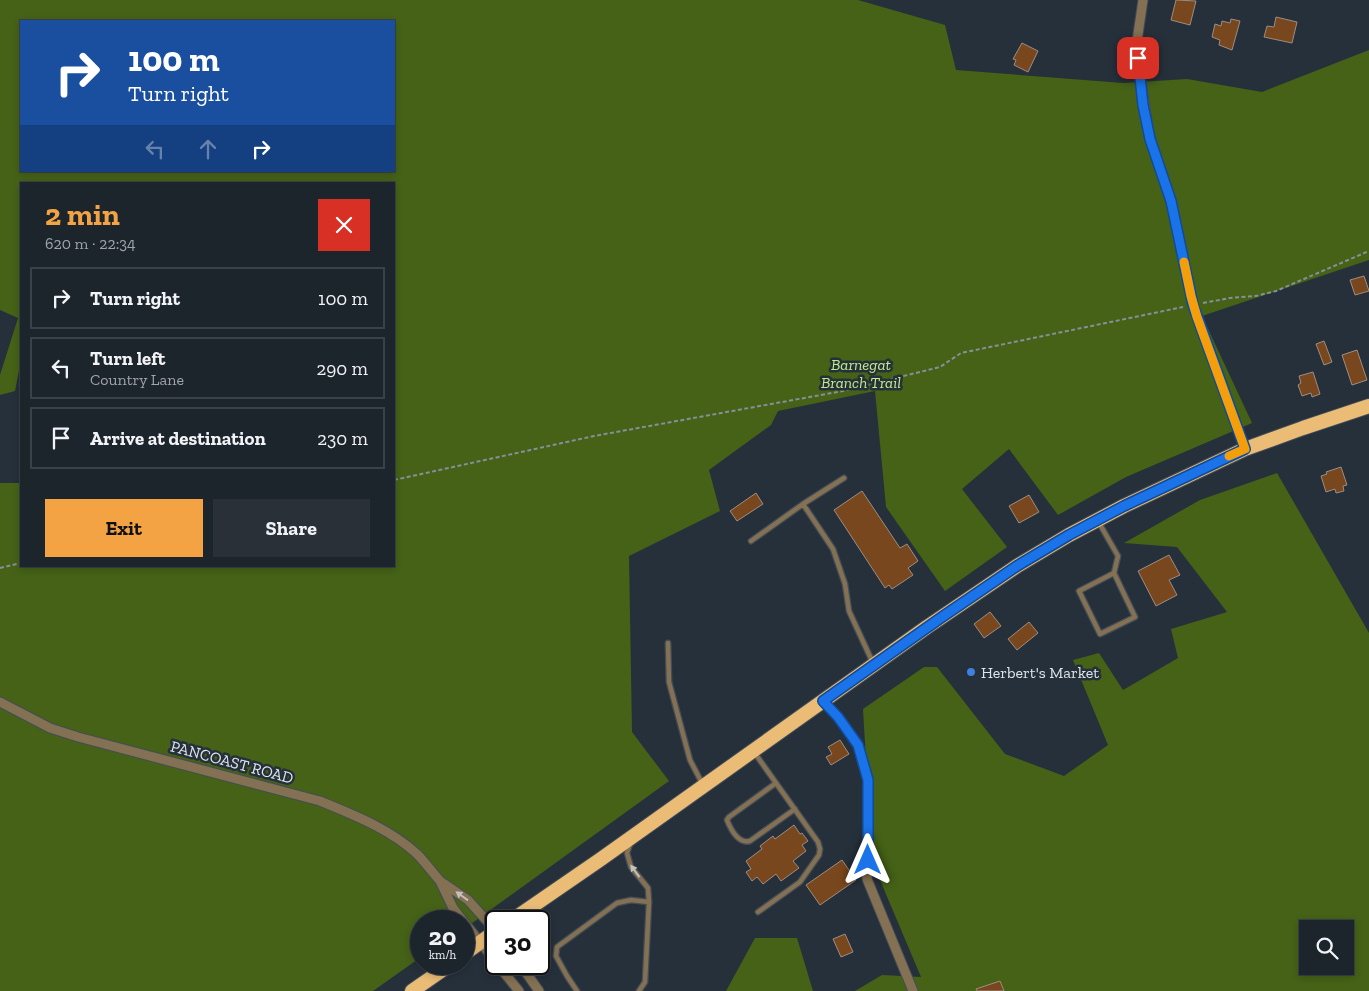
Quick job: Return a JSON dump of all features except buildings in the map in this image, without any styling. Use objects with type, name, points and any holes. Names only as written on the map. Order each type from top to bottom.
[{"type":"highway","points":[[527,910],[1017,566],[1069,535],[1124,506],[1245,449],[1369,406]]},
{"type":"highway","points":[[475,947],[485,940]]},
{"type":"highway","points":[[412,991],[435,975]]},
{"type":"street","points":[[1143,0],[1137,40],[1140,76],[1150,139],[1171,201],[1195,311],[1245,449]]},
{"type":"street","points":[[823,701],[838,717],[858,745],[868,780],[867,879],[913,991]]},
{"type":"street","name":"PANCOAST ROAD","points":[[0,702],[50,728],[71,735],[320,801],[356,815],[390,834],[411,849],[440,881],[468,900],[485,919]]},
{"type":"street","name":"PANCOAST ROAD","points":[[440,881],[454,910]]},
{"type":"street","name":"PANCOAST ROAD","points":[[475,936],[485,948]]},
{"type":"street","name":"PANCOAST ROAD","points":[[506,975],[519,991]]},
{"type":"street","points":[[528,975],[539,991]]},
{"type":"lane","points":[[751,541],[844,478]]},
{"type":"lane","points":[[803,504],[833,549],[845,584],[849,611],[874,665]]},
{"type":"lane","points":[[1097,520],[1118,556],[1114,573],[1135,617],[1100,634],[1078,591],[1114,573]]},
{"type":"lane","points":[[668,643],[669,682],[674,702],[690,760],[704,786]]},
{"type":"lane","points":[[754,751],[818,842],[820,849],[819,855],[800,882],[758,912]]},
{"type":"lane","points":[[776,783],[729,817],[729,825],[737,838],[744,842],[750,841],[795,809]]},
{"type":"lane","points":[[631,837],[627,853],[628,859],[631,867],[648,888],[649,902],[644,982],[639,991]]},
{"type":"lane","points":[[577,991],[556,956],[557,947],[617,902],[631,900],[649,902]]},
{"type":"path","points":[[1202,303],[1256,296],[1276,291],[1369,251]]},
{"type":"path","points":[[395,480],[594,436],[843,391],[940,367],[962,353],[1184,307]]},
{"type":"path","points":[[0,568],[20,563]]},
{"type":"green space","name":"Barnegat Branch Trail","points":[[0,0],[858,0],[945,25],[956,70],[1123,83],[1187,79],[1262,92],[1369,50],[1369,260],[1202,316],[1252,423],[1126,477],[1058,515],[1009,449],[962,489],[1007,547],[945,591],[886,507],[875,391],[778,411],[771,425],[709,470],[720,511],[629,556],[632,732],[669,781],[490,910],[485,910],[485,914],[475,921],[475,910],[410,910],[410,965],[373,991],[0,991],[0,483],[20,483],[20,567],[395,567],[395,182],[20,182],[20,365],[15,391],[0,395],[0,375],[18,318],[0,310]]},
{"type":"green space","points":[[1277,473],[1369,633],[1369,991],[855,991],[882,975],[921,977],[872,861],[863,709],[924,667],[937,667],[1005,754],[1064,776],[1108,745],[1073,660],[1099,653],[1123,690],[1178,658],[1171,629],[1227,612],[1177,547],[1124,543],[1200,500]]},
{"type":"green space","points":[[755,938],[797,938],[813,991],[726,991]]},
{"type":"slow traffic","points":[[1184,262],[1193,305],[1245,449],[1229,456]]},
{"type":"place","name":"Herbert's Market","points":[[971,672]]},
{"type":"route","points":[[868,860],[868,780],[858,745],[838,717],[823,701],[1017,566],[1069,535],[1124,506],[1245,449],[1193,305],[1171,201],[1150,139],[1143,105],[1138,58]]}]
